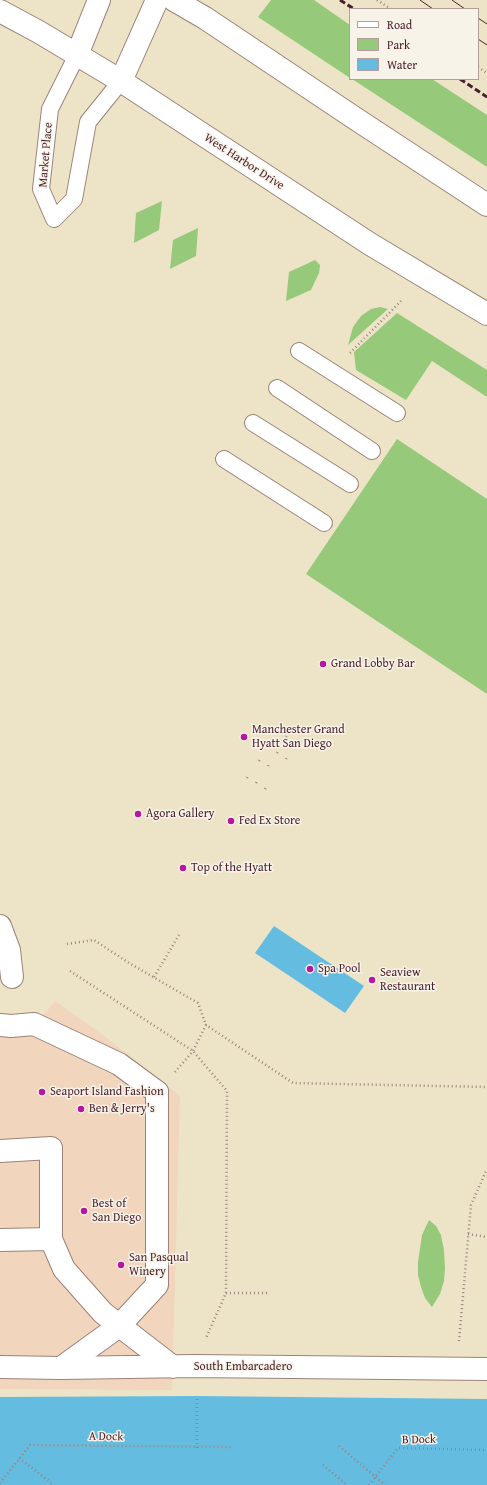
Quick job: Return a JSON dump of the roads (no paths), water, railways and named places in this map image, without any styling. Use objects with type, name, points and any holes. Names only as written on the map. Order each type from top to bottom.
[{"type":"street","points":[[78,55],[99,0]]},
{"type":"street","points":[[121,81],[157,0]]},
{"type":"street","points":[[174,0],[205,18],[356,120],[487,205]]},
{"type":"street","name":"West Harbor Drive","points":[[0,11],[39,32],[121,81],[370,244],[487,314]]},
{"type":"street","points":[[0,926],[9,950],[12,977]]},
{"type":"street","points":[[0,1025],[10,1026],[34,1024],[119,1064],[158,1092],[158,1285],[119,1326],[61,1368]]},
{"type":"street","points":[[0,1151],[51,1148],[50,1240],[64,1269],[103,1313],[119,1326],[184,1367]]},
{"type":"street","points":[[0,1240],[50,1240]]},
{"type":"street","name":"South Embarcadero","points":[[0,1367],[487,1369]]},
{"type":"lane","name":"Market Place","points":[[78,55],[50,109],[41,189],[54,219],[74,199],[88,122],[121,81]]},
{"type":"lane","points":[[300,351],[397,413]]},
{"type":"lane","points":[[276,388],[372,451]]},
{"type":"lane","points":[[253,423],[350,484]]},
{"type":"lane","points":[[224,459],[324,523]]},
{"type":"water","name":"Spa Pool","points":[[274,926],[364,986],[345,1013],[255,953]]},
{"type":"water","points":[[197,1396],[487,1399],[487,1485],[0,1485],[0,1397]]},
{"type":"tram line","points":[[420,0],[432,8]]},
{"type":"tram line","points":[[452,0],[464,8]]},
{"type":"tram line","points":[[479,19],[487,24]]},
{"type":"tram line","points":[[479,40],[487,45]]},
{"type":"railway","points":[[340,0],[352,8]]},
{"type":"railway","points":[[462,80],[487,97]]},
{"type":"place","name":"Grand Lobby Bar","points":[[323,664]]},
{"type":"place","name":"Manchester Grand Hyatt San Diego","points":[[244,737]]},
{"type":"place","name":"Agora Gallery","points":[[138,814]]},
{"type":"place","name":"Fed Ex Store","points":[[231,821]]},
{"type":"place","name":"Top of the Hyatt","points":[[183,868]]},
{"type":"place","name":"Spa Pool","points":[[310,969]]},
{"type":"place","name":"Seaview Restaurant","points":[[372,980]]},
{"type":"place","name":"Seaport Island Fashion","points":[[42,1092]]},
{"type":"place","name":"Ben & Jerry's","points":[[81,1109]]},
{"type":"place","name":"Best of San Diego","points":[[84,1211]]},
{"type":"place","name":"San Pasqual Winery","points":[[121,1265]]}]
